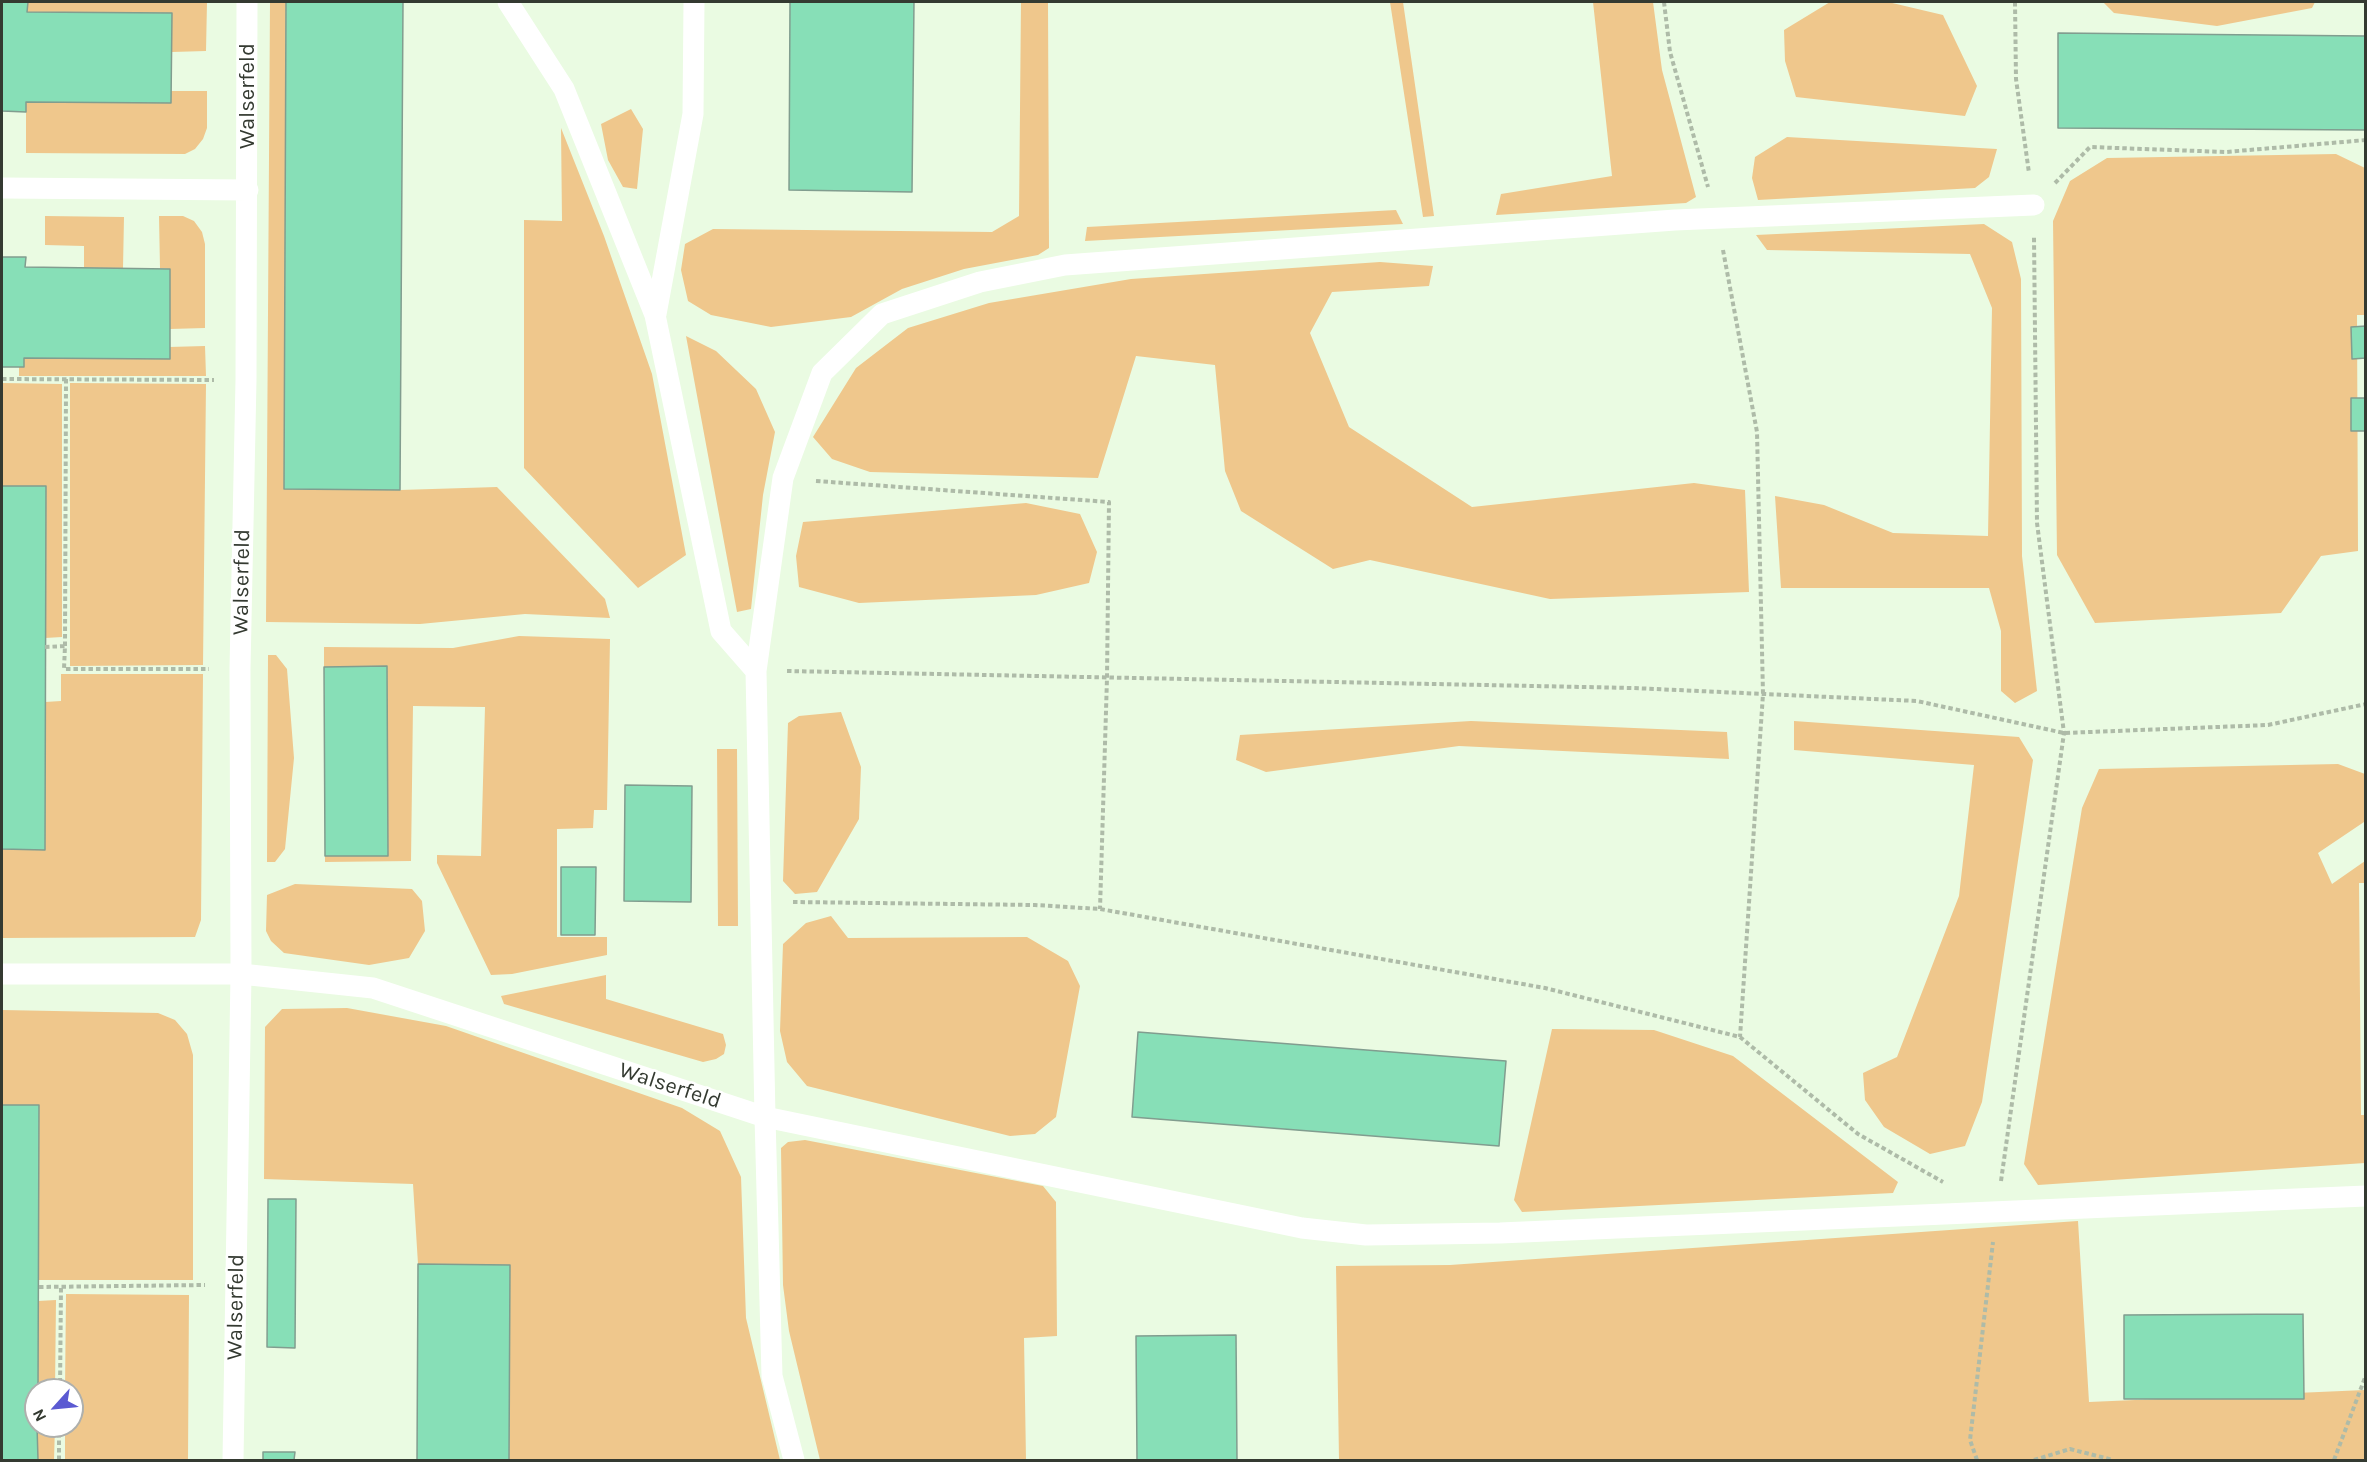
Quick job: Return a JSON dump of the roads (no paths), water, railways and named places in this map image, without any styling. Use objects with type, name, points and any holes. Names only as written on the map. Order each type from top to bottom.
[{"type":"lane","name":"Walserfeld","points":[[233,1461],[241,974],[240,669],[248,190],[247,2]]},
{"type":"lane","points":[[508,2],[564,89],[656,315],[721,631],[756,671]]},
{"type":"lane","points":[[656,315],[693,114],[694,2]]},
{"type":"lane","points":[[2,188],[248,190]]},
{"type":"lane","points":[[794,1461],[772,1376],[756,671],[783,478],[822,373],[882,314],[980,282],[1065,265],[1717,219],[2034,205]]},
{"type":"lane","name":"Walserfeld","points":[[2,974],[241,974],[373,988],[765,1117],[1302,1228],[1366,1235],[1500,1233],[2366,1196]]}]
